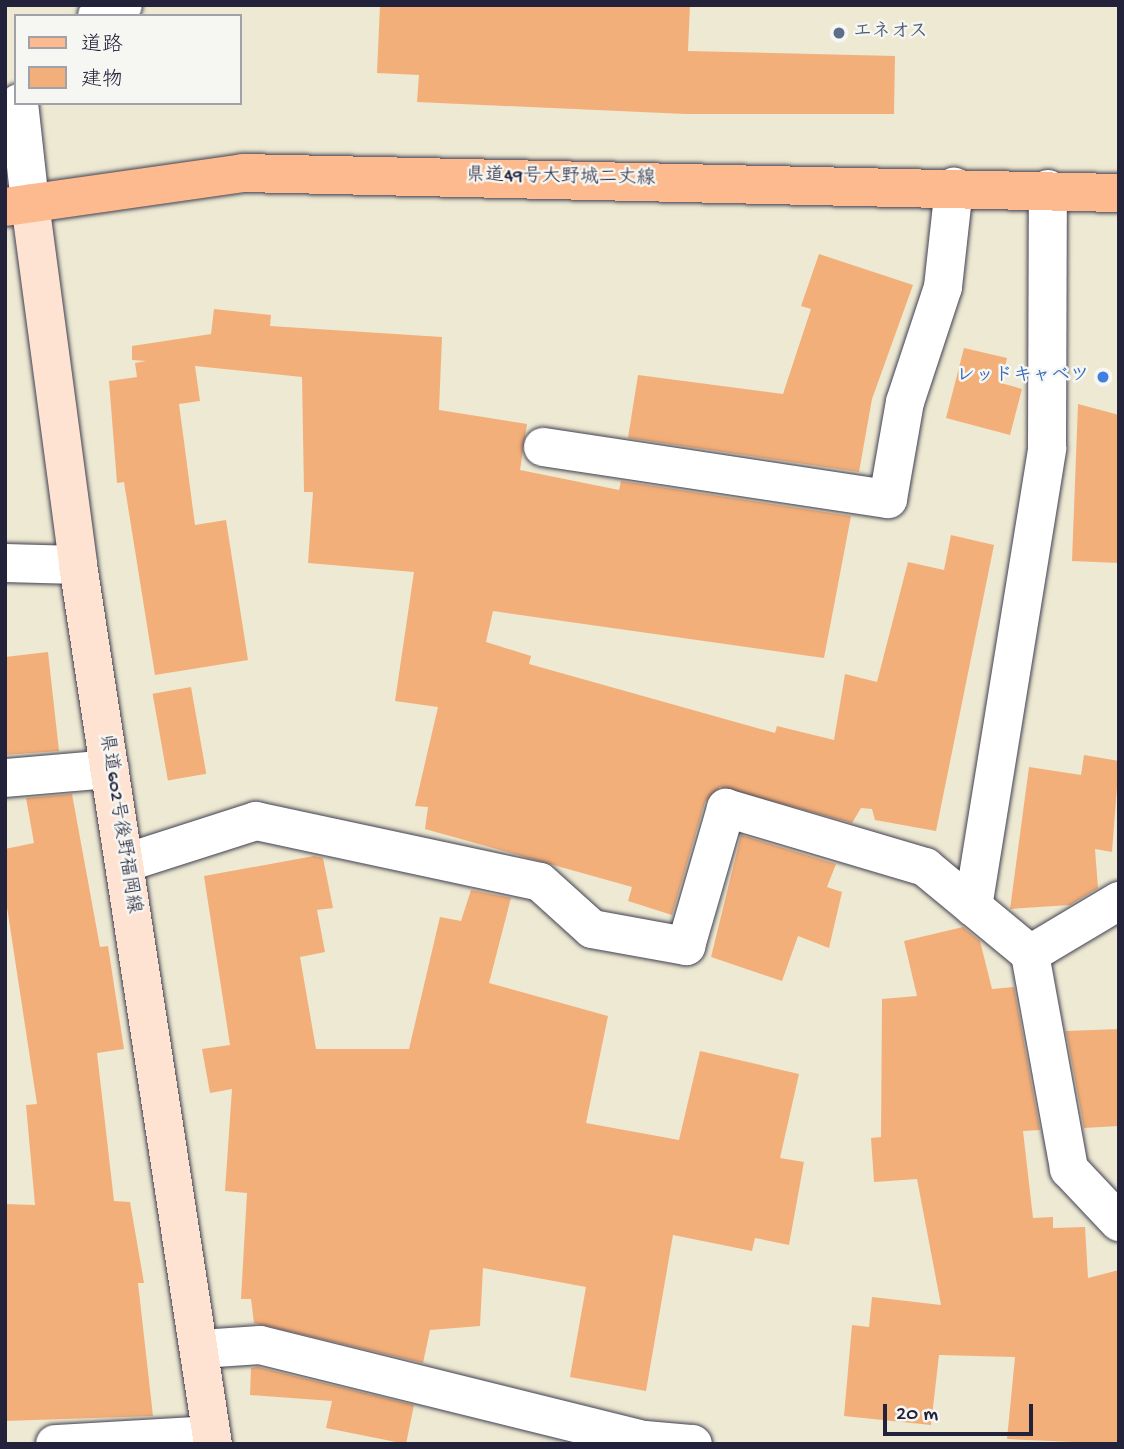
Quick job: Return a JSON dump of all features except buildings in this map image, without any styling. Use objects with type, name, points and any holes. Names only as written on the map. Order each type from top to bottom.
[{"type":"main road","name":"県道49号大野城二丈線","points":[[18,205],[243,173],[1119,192]]},
{"type":"main road","name":"県道602号後野福岡線","points":[[18,205],[125,863],[201,1349],[212,1439]]},
{"type":"street","points":[[102,14],[123,5]]},
{"type":"street","points":[[18,205],[19,105]]},
{"type":"street","points":[[542,447],[888,499],[905,401],[943,288],[954,187]]},
{"type":"street","points":[[973,907],[1047,448],[1048,189]]},
{"type":"street","points":[[5,564],[78,565]]},
{"type":"street","points":[[5,778],[110,769]]},
{"type":"street","points":[[125,863],[256,821],[540,882],[592,929],[686,946],[726,808],[925,867],[1030,954],[1069,1169],[1119,1222]]},
{"type":"street","points":[[1030,954],[1119,901]]},
{"type":"street","points":[[201,1349],[260,1345],[645,1440],[693,1444]]},
{"type":"street","points":[[55,1444],[212,1439]]},
{"type":"place","name":"エネオス","points":[[839,33]]},
{"type":"place","name":"レッドキャベツ","points":[[1103,377]]}]
